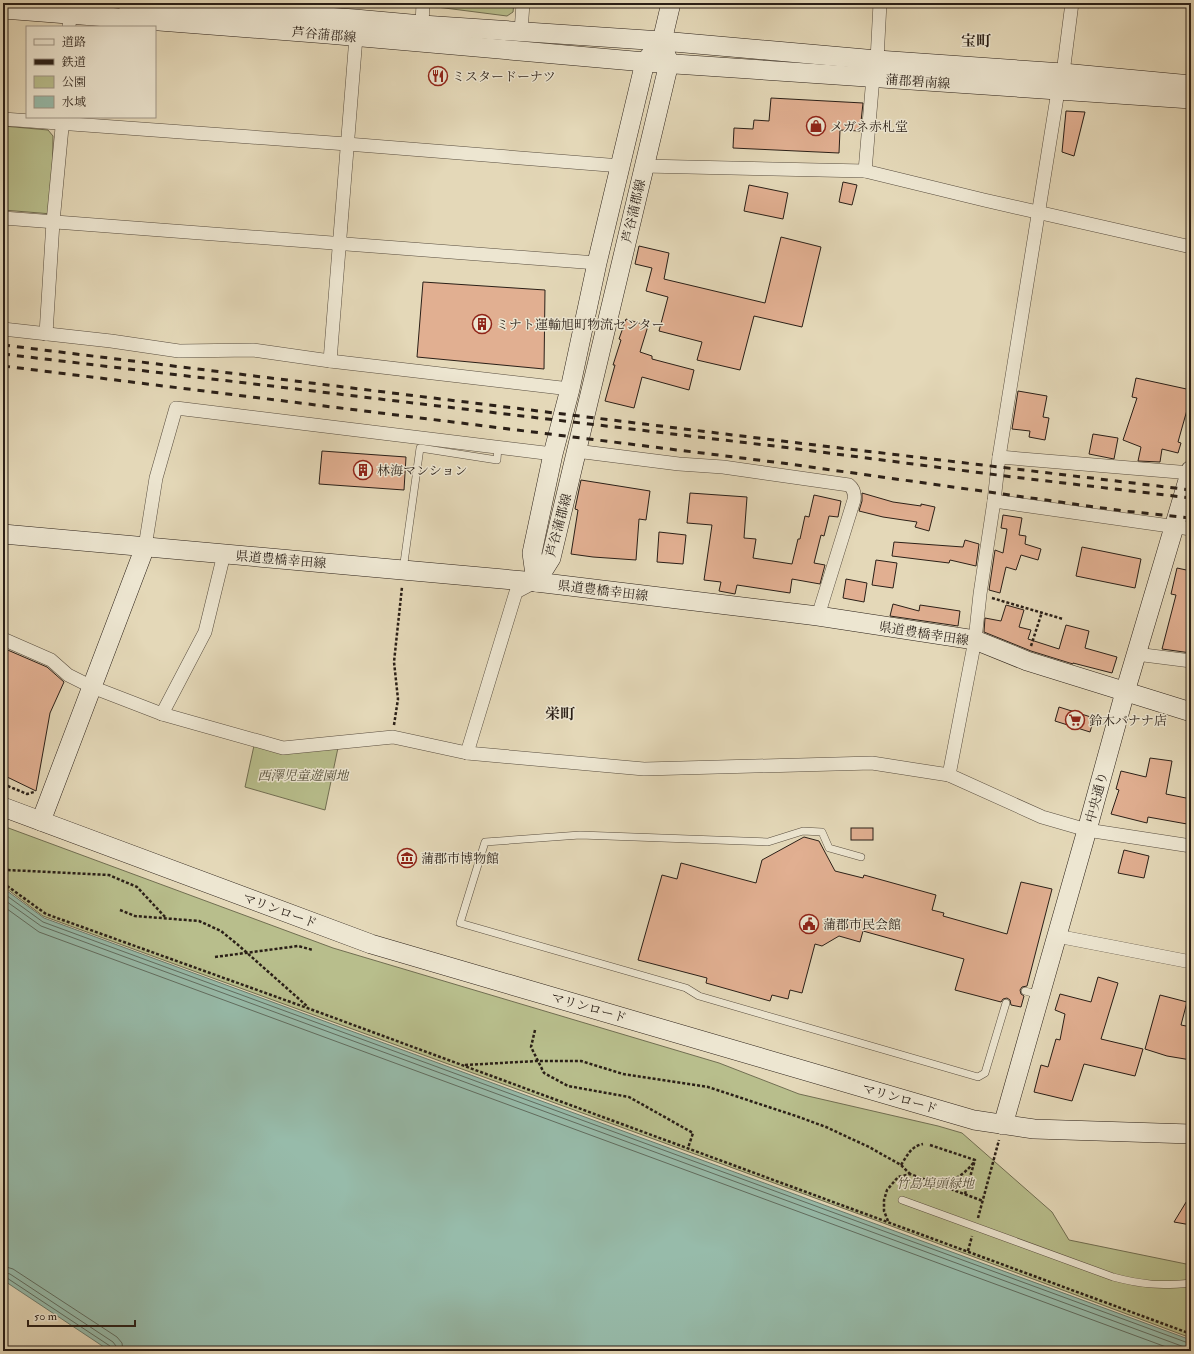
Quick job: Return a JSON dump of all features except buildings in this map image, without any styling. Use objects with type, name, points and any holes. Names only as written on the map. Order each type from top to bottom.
[{"type":"main road","name":"芦谷蒲郡線","points":[[127,3],[662,41]]},
{"type":"main road","points":[[669,64],[662,41],[671,3]]},
{"type":"main road","name":"芦谷蒲郡線","points":[[3,9],[69,20],[356,37],[645,62]]},
{"type":"main road","name":"芦谷蒲郡線","points":[[536,582],[532,553],[570,389],[597,263],[645,62],[662,41]]},
{"type":"main road","name":"蒲郡碧南線","points":[[662,41],[875,69]]},
{"type":"main road","name":"蒲郡碧南線","points":[[645,62],[669,64],[875,69],[1060,82],[1191,85]]},
{"type":"main road","name":"芦谷蒲郡線","points":[[536,582],[551,558],[669,64]]},
{"type":"main road","name":"蒲郡碧南線","points":[[1060,82],[1191,99]]},
{"type":"main road","name":"中央通り","points":[[1003,1125],[1033,993],[1057,936],[1136,654],[1183,528],[1191,472]]},
{"type":"main road","name":"県道豊橋幸田線","points":[[3,534],[536,582],[818,616],[975,640],[1027,660],[1191,712]]},
{"type":"main road","points":[[41,821],[145,547]]},
{"type":"main road","name":"マリンロード","points":[[3,807],[371,944],[974,1120],[1034,1129],[1191,1134]]},
{"type":"street","points":[[422,25],[423,3]]},
{"type":"street","points":[[521,32],[523,3]]},
{"type":"street","points":[[865,171],[880,3]]},
{"type":"street","points":[[949,775],[975,640],[980,594],[1000,457],[1072,3]]},
{"type":"street","points":[[330,361],[356,37]]},
{"type":"street","points":[[3,119],[63,120],[621,166]]},
{"type":"street","points":[[46,334],[53,222],[63,120]]},
{"type":"street","points":[[644,166],[865,171],[984,200],[1191,247]]},
{"type":"street","points":[[3,218],[597,263]]},
{"type":"street","points":[[3,329],[179,350],[253,350],[330,361],[570,389]]},
{"type":"street","points":[[145,547],[156,478],[176,408],[554,454]]},
{"type":"street","points":[[576,451],[679,464],[723,467],[849,485],[853,488],[855,495],[854,500],[818,616]]},
{"type":"street","points":[[1000,457],[1191,472]]},
{"type":"street","points":[[994,502],[1183,528]]},
{"type":"street","points":[[162,714],[205,632],[224,554]]},
{"type":"street","points":[[467,753],[516,592],[536,582]]},
{"type":"street","points":[[3,640],[51,660],[68,675],[92,688],[162,714],[283,748],[393,737],[467,753],[644,769],[872,763],[949,775],[1042,817],[1087,830],[1191,846]]},
{"type":"street","points":[[1136,654],[1191,661]]},
{"type":"street","points":[[1057,936],[1191,962]]},
{"type":"lane","points":[[403,570],[420,448],[497,460],[498,446]]},
{"type":"lane","points":[[861,858],[829,848],[822,832],[803,831],[768,842],[580,835],[485,842],[460,923],[686,988],[699,996],[978,1077],[985,1073],[1006,1003]]},
{"type":"lane","points":[[902,1200],[1113,1277],[1136,1283],[1153,1285],[1191,1283]]},
{"type":"path","points":[[393,737],[398,699],[394,662],[403,570]]},
{"type":"path","points":[[980,594],[1063,619]]},
{"type":"path","points":[[1027,660],[1042,612]]},
{"type":"path","points":[[3,784],[27,794],[36,791]]},
{"type":"path","points":[[3,868],[8,870],[109,875],[137,887],[166,918]]},
{"type":"path","points":[[3,883],[46,914],[310,1009],[1191,1334]]},
{"type":"path","points":[[120,910],[135,916],[199,921],[221,931],[310,1009]]},
{"type":"path","points":[[214,957],[298,946],[313,950]]},
{"type":"path","points":[[535,1030],[531,1047],[544,1073],[568,1086],[628,1097],[693,1133],[688,1148]]},
{"type":"path","points":[[464,1066],[537,1061],[581,1061],[623,1074],[708,1087],[826,1127],[901,1165],[910,1174],[983,1200]]},
{"type":"path","points":[[968,1251],[1003,1125]]},
{"type":"path","points":[[901,1165],[908,1153],[915,1147],[923,1144]]},
{"type":"path","points":[[930,1145],[976,1160]]},
{"type":"path","points":[[965,1194],[976,1160]]},
{"type":"path","points":[[936,1183],[949,1181],[965,1173],[976,1160]]},
{"type":"path","points":[[888,1222],[884,1211],[884,1200],[887,1190],[898,1177],[910,1174]]},
{"type":"green space","points":[[430,3],[514,3],[513,12],[507,16],[429,6]]},
{"type":"green space","points":[[3,126],[48,130],[53,136],[52,214],[3,210]]},
{"type":"green space","name":"西澤児童遊園地","points":[[255,741],[283,748],[339,743],[325,810],[245,787]]},
{"type":"green space","name":"竹島埠頭緑地","points":[[3,826],[333,948],[719,1063],[799,1094],[938,1126],[962,1133],[1052,1212],[1069,1240],[1191,1265],[1191,1338],[867,1217],[43,916],[3,886]]},
{"type":"water","points":[[3,888],[44,918],[1191,1340],[1191,1351],[110,1351],[3,1280]]},
{"type":"railway","points":[[3,345],[1191,490]]},
{"type":"railway","points":[[3,354],[782,447],[1191,498]]},
{"type":"railway","points":[[3,366],[782,463],[1124,511],[1191,518]]},
{"type":"place","name":"ミスタードーナツ","points":[[438,76]]},
{"type":"place","name":"メガネ赤札堂","points":[[816,126]]},
{"type":"place","name":"ミナト運輸旭町物流センター","points":[[482,324]]},
{"type":"place","name":"林海マンション","points":[[363,470]]},
{"type":"place","name":"鈴木バナナ店","points":[[1075,720]]},
{"type":"place","name":"蒲郡市博物館","points":[[407,858]]},
{"type":"place","name":"蒲郡市民会館","points":[[809,924]]},
{"type":"district","name":"宝町","points":[[976,41]]},
{"type":"district","name":"栄町","points":[[560,714]]}]
